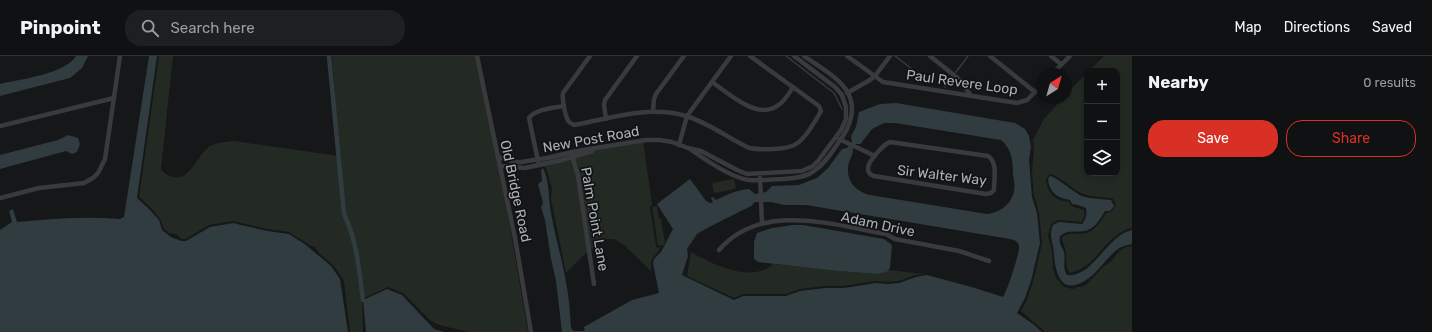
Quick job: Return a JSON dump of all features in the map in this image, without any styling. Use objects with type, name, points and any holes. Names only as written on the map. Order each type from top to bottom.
[{"type":"street","points":[[0,198],[39,188],[84,183],[93,178],[98,172],[104,159],[120,56]]},
{"type":"street","name":"Old Bridge Road","points":[[477,56],[519,260],[531,332]]},
{"type":"street","points":[[590,56],[563,93],[562,98],[567,118],[569,122],[574,125],[633,113],[653,111],[687,116],[709,126],[749,148],[763,149],[793,146],[800,141],[821,111],[819,106],[750,56]]},
{"type":"street","points":[[606,119],[604,104],[605,100],[637,56]]},
{"type":"street","points":[[653,111],[656,94],[684,56]]},
{"type":"street","points":[[679,145],[687,116],[731,56]]},
{"type":"street","points":[[794,56],[832,83],[842,95],[848,93],[875,76],[890,56]]},
{"type":"street","points":[[804,56],[838,81],[848,93]]},
{"type":"street","name":"Paul Revere Loop","points":[[847,56],[883,82],[1017,103],[1027,100],[1035,92]]},
{"type":"street","points":[[930,56],[960,80],[971,96]]},
{"type":"street","points":[[990,56],[1035,92]]},
{"type":"street","points":[[1051,56],[1061,64]]},
{"type":"street","points":[[1057,68],[1070,56]]},
{"type":"street","points":[[712,82],[748,106],[763,110],[774,108],[779,105],[793,87]]},
{"type":"street","name":"New Post Road","points":[[688,148],[704,159],[740,178],[760,180],[795,178],[811,174],[823,164],[848,128],[851,119],[851,104],[848,93]]},
{"type":"street","name":"New Post Road","points":[[498,157],[515,162],[646,140],[666,141],[701,151],[742,173],[760,174],[796,172],[807,169],[818,161],[836,137],[846,119],[846,107],[842,95]]},
{"type":"street","points":[[0,126],[114,98]]},
{"type":"street","points":[[538,165],[529,118],[536,112],[564,106]]},
{"type":"street","points":[[836,137],[875,156]]},
{"type":"street","name":"Sir Walter Way","points":[[890,142],[988,156],[995,164],[994,190],[991,193],[986,194],[874,176],[869,174],[868,169],[875,156],[885,144],[890,142]]},
{"type":"street","name":"Palm Point Lane","points":[[500,166],[520,168],[538,165],[573,158],[603,147]]},
{"type":"street","name":"Palm Point Lane","points":[[571,152],[578,176],[594,284]]},
{"type":"street","points":[[760,174],[762,223]]},
{"type":"street","name":"Adam Drive","points":[[719,250],[733,237],[762,223],[779,220],[805,220],[886,234],[895,239],[959,250],[989,261]]},
{"type":"shaded area","points":[[76,56],[88,56],[82,68],[70,78],[0,96],[0,84],[30,78],[53,71],[70,62]]},
{"type":"shaded area","points":[[149,56],[157,56],[137,198],[159,220],[162,230],[171,237],[181,241],[186,241],[210,227],[233,223],[267,231],[289,234],[306,245],[331,266],[340,279],[348,332],[0,332],[0,230],[12,222],[9,211],[13,209],[17,222],[81,218],[120,219],[124,217]]},
{"type":"shaded area","points":[[159,56],[173,56],[161,169],[168,175],[180,177],[189,171],[210,146],[222,142],[234,141],[339,156],[332,56],[477,56],[507,209],[528,332],[469,332],[439,325],[430,320],[403,293],[388,287],[362,299],[363,332],[350,332],[344,281],[334,266],[315,247],[289,232],[267,229],[233,221],[209,225],[186,239],[182,239],[176,234],[169,233],[164,229],[160,219],[152,209],[139,197]]},
{"type":"shaded area","points":[[1104,56],[1132,56],[1132,228],[1115,236],[1088,264],[1080,270],[1070,273],[1068,271],[1066,252],[1062,237],[1068,234],[1089,232],[1099,224],[1106,213],[1111,212],[1116,205],[1112,198],[1083,194],[1058,177],[1050,174],[1046,179],[1050,192],[1059,200],[1069,202],[1071,206],[1084,210],[1084,218],[1081,222],[1058,220],[1052,223],[1048,236],[1052,250],[1053,269],[1056,278],[1064,287],[1073,289],[1082,287],[1087,284],[1122,249],[1132,246],[1132,332],[1045,332],[1021,311],[1033,282],[1042,243],[1039,213],[1034,195],[1032,172],[1034,150],[1033,140],[1044,119],[1058,104],[1072,104],[1072,88],[1084,76],[1084,176],[1120,176],[1120,68],[1092,68]]},
{"type":"shaded area","points":[[896,103],[1015,123],[1025,129],[1029,136],[1031,147],[1029,159],[1032,197],[1037,213],[1040,243],[1031,281],[1025,298],[1017,313],[1042,332],[562,332],[556,281],[545,220],[541,207],[543,203],[538,184],[542,181],[541,170],[543,168],[548,184],[554,230],[563,265],[571,328],[574,331],[583,331],[585,330],[584,327],[632,300],[659,293],[653,263],[654,259],[661,252],[673,229],[657,204],[690,179],[706,201],[710,203],[713,202],[711,198],[713,197],[716,200],[740,190],[749,189],[755,194],[766,192],[772,186],[799,185],[817,178],[828,168],[842,149],[847,148],[852,142],[851,136],[856,127],[859,112],[880,104]],"holes":[[[884,123],[895,123],[1001,140],[1008,147],[1012,161],[1014,191],[1011,200],[1000,210],[987,214],[865,194],[857,189],[851,182],[848,173],[848,165],[855,144],[861,144],[872,129]],[[755,202],[771,202],[784,205],[806,205],[1010,239],[1019,245],[1019,250],[1007,289],[1003,297],[927,275],[899,283],[876,283],[844,288],[825,288],[800,291],[786,296],[743,296],[734,300],[682,275],[688,256],[687,249],[697,234],[751,206]]]},
{"type":"shaded area","points":[[68,135],[78,138],[80,144],[77,152],[72,154],[66,151],[0,169],[0,155],[58,140]]},
{"type":"shaded area","points":[[643,139],[652,205],[650,207],[656,246],[657,248],[661,247],[653,258],[651,264],[652,272],[624,245],[614,239],[606,239],[585,254],[566,273],[551,199],[552,188],[546,168],[543,166],[540,168],[538,160]]},
{"type":"shaded area","points":[[1050,176],[1082,196],[1111,200],[1114,206],[1110,211],[1105,211],[1098,222],[1091,229],[1067,232],[1060,236],[1060,243],[1064,252],[1065,270],[1067,275],[1076,274],[1085,270],[1123,233],[1132,230],[1132,244],[1118,249],[1089,278],[1073,285],[1067,285],[1059,278],[1055,264],[1051,233],[1053,225],[1059,222],[1082,224],[1086,217],[1086,208],[1072,204],[1070,200],[1061,198],[1054,194],[1049,184],[1048,179]]},
{"type":"shaded area","points":[[732,179],[734,180],[735,189],[714,192],[713,183]]},
{"type":"shaded area","points":[[657,206],[665,243],[664,245],[658,246],[652,207]]},
{"type":"shaded area","points":[[803,225],[884,239],[892,245],[890,268],[888,271],[879,274],[758,262],[754,259],[754,242],[757,233],[772,228]]},
{"type":"shaded area","points":[[691,252],[710,262],[732,270],[743,272],[764,270],[773,264],[879,274],[888,270],[925,274],[915,275],[899,281],[876,281],[844,286],[824,286],[800,289],[786,294],[743,294],[734,298],[687,276]]},
{"type":"shaded area","points":[[387,289],[402,295],[434,329],[444,332],[366,332],[363,300]]},
{"type":"waterway","points":[[329,56],[344,214],[355,245],[363,300]]},
{"type":"waterway","points":[[786,56],[834,93],[842,109]]},
{"type":"waterway","points":[[895,56],[930,83]]},
{"type":"waterway","points":[[956,72],[968,56]]},
{"type":"waterway","points":[[945,87],[952,78]]}]
